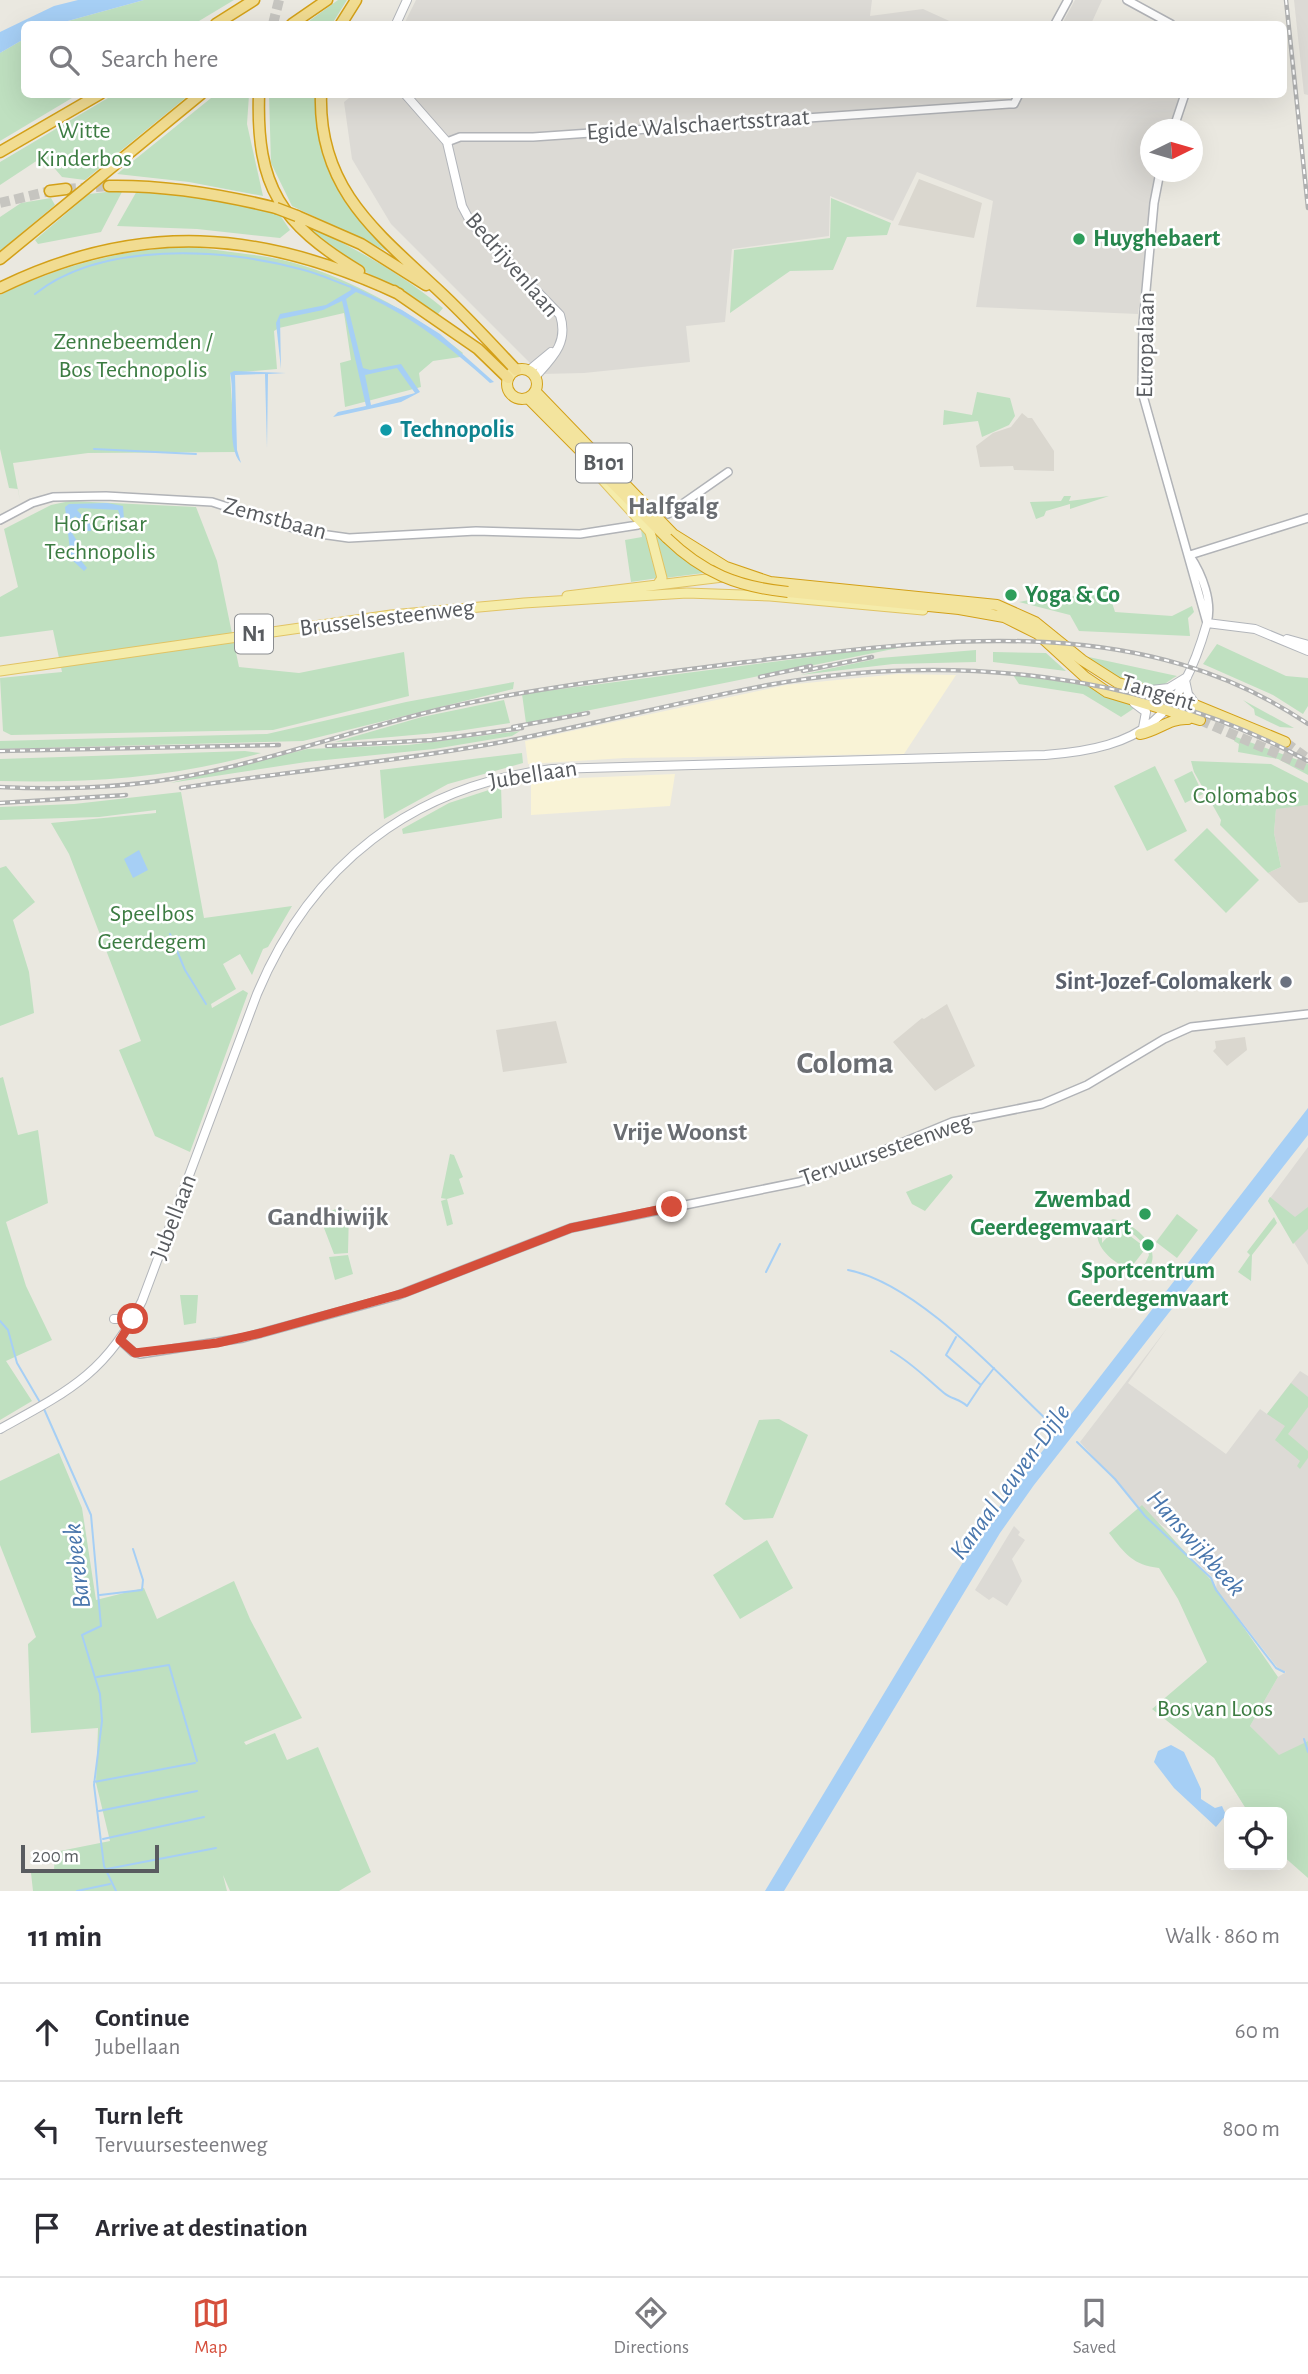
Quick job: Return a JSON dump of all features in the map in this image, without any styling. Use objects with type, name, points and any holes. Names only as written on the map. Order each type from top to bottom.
[{"type":"highway","points":[[221,21],[254,0]]},
{"type":"highway","points":[[296,21],[327,0]]},
{"type":"highway","points":[[343,21],[356,0]]},
{"type":"highway","points":[[0,152],[93,98]]},
{"type":"highway","points":[[0,259],[196,98]]},
{"type":"highway","points":[[259,98],[258,121],[264,162],[283,209],[316,244],[399,294]]},
{"type":"highway","points":[[321,98],[326,144],[342,188],[368,226],[448,301]]},
{"type":"highway","points":[[109,186],[212,192],[276,208],[361,244],[448,301]]},
{"type":"highway","points":[[50,191],[66,189]]},
{"type":"highway","points":[[0,288],[86,254],[150,243],[189,241],[235,243],[301,256],[360,276],[399,294]]},
{"type":"highway","name":"B101","points":[[399,294],[468,342],[522,374]]},
{"type":"highway","name":"B101","points":[[448,301],[522,374]]},
{"type":"highway","points":[[522,374],[531,395]]},
{"type":"highway","name":"B101","points":[[522,374],[507,385],[511,394],[519,399],[531,395]]},
{"type":"highway","name":"B101","points":[[531,395],[558,429],[670,536],[726,567],[770,582]]},
{"type":"highway","name":"B101","points":[[531,395],[694,562],[727,580],[755,588],[971,611]]},
{"type":"highway","name":"Brusselsesteenweg","points":[[770,582],[1004,612]]},
{"type":"highway","name":"Brusselsesteenweg","points":[[971,611],[1004,612]]},
{"type":"highway","name":"Tangent","points":[[1004,612],[1045,628],[1099,672],[1121,685],[1196,705],[1285,742]]},
{"type":"highway","name":"Tangent","points":[[1004,612],[1038,634],[1097,687],[1131,701],[1200,720],[1175,720],[1136,736]]},
{"type":"main road","points":[[397,21],[407,0]]},
{"type":"main road","points":[[408,98],[447,142]]},
{"type":"main road","name":"Bedrijvenlaan","points":[[447,142],[464,211],[471,223],[557,310],[564,331],[559,347],[522,374]]},
{"type":"main road","name":"B101","points":[[558,429],[650,532],[662,578],[657,584]]},
{"type":"main road","points":[[670,536],[723,577],[726,583],[722,590],[687,593]]},
{"type":"main road","name":"Brusselsesteenweg","points":[[582,598],[657,584],[723,577],[770,582]]},
{"type":"main road","points":[[738,594],[732,586],[740,579]]},
{"type":"main road","name":"Brusselsesteenweg","points":[[0,671],[391,615],[582,598],[687,593],[738,594],[895,608],[971,611]]},
{"type":"main road","points":[[1207,623],[1255,629],[1308,645]]},
{"type":"main road","name":"Jubellaan","points":[[120,1340],[133,1319],[257,994],[280,945],[308,902],[344,863],[380,832],[413,812],[492,779],[551,769],[1045,755],[1090,751],[1136,736],[1167,709],[1186,679],[1207,623]]},
{"type":"main road","points":[[1281,638],[1308,652]]},
{"type":"main road","points":[[1147,690],[1169,688],[1186,679],[1188,694],[1196,705]]},
{"type":"main road","points":[[1131,701],[1146,712],[1145,724],[1136,736]]},
{"type":"main road","points":[[114,1319],[133,1319]]},
{"type":"main road","points":[[0,1429],[85,1379],[120,1340]]},
{"type":"street","points":[[1057,21],[1068,0]]},
{"type":"street","points":[[1126,0],[1165,21]]},
{"type":"street","name":"Egide Walschaertsstraat","points":[[447,142],[460,137],[533,137],[1014,104],[1017,98]]},
{"type":"street","points":[[1177,119],[1184,98]]},
{"type":"street","name":"Europalaan","points":[[1156,182],[1143,323],[1141,384],[1147,418],[1190,555],[1207,623]]},
{"type":"street","points":[[668,514],[729,474]]},
{"type":"street","name":"Zemstbaan","points":[[0,520],[32,503],[53,497],[106,496],[212,502],[306,532],[357,538],[476,531],[588,534],[638,525]]},
{"type":"street","points":[[1190,555],[1308,518]]},
{"type":"street","name":"Tervuursesteenweg","points":[[120,1340],[133,1352],[140,1354],[261,1333],[404,1293],[571,1228],[806,1180],[952,1122],[1042,1104],[1087,1085],[1164,1038],[1191,1027],[1308,1014]]},
{"type":"shaded area","points":[[416,0],[872,0],[870,16],[923,9],[949,21],[406,21]]},
{"type":"shaded area","points":[[1075,0],[1102,0],[1092,21],[1064,21]]},
{"type":"shaded area","points":[[1294,0],[1308,0],[1308,95],[1304,94]]},
{"type":"shaded area","points":[[349,98],[1180,98],[1173,119],[1140,119],[1140,182],[1155,182],[1138,314],[976,307],[993,201],[917,172],[893,221],[830,196],[829,236],[732,249],[725,322],[686,326],[690,362],[584,373],[541,374],[391,224],[352,159],[344,102]]},
{"type":"shaded area","points":[[919,179],[982,203],[974,238],[898,225]]},
{"type":"shaded area","points":[[1022,413],[1032,418],[1054,451],[1054,471],[1014,470],[1013,466],[980,467],[976,446],[993,433],[1011,427]]},
{"type":"shaded area","points":[[898,674],[956,675],[904,754],[625,758],[528,764],[525,741],[786,685]]},
{"type":"shaded area","points":[[675,774],[670,806],[531,815],[531,780]]},
{"type":"shaded area","points":[[1308,805],[1308,902],[1299,903],[1268,873],[1281,867],[1274,833],[1276,808]]},
{"type":"shaded area","points":[[947,1004],[975,1066],[935,1091],[893,1042],[922,1018]]},
{"type":"shaded area","points":[[556,1021],[567,1063],[503,1072],[496,1030]]},
{"type":"shaded area","points":[[1245,1037],[1247,1050],[1227,1066],[1213,1051],[1216,1048],[1215,1041]]},
{"type":"shaded area","points":[[1308,1147],[1308,1265],[1268,1201]]},
{"type":"shaded area","points":[[1168,1327],[1128,1383],[1226,1454],[1260,1409],[1267,1414],[1300,1371],[1308,1376],[1308,1741],[1279,1756],[1250,1726],[1278,1677],[1286,1672],[1277,1667],[1216,1589],[1217,1581],[1231,1573],[1227,1569],[1212,1577],[1189,1554],[1194,1547],[1144,1513],[1080,1442]]},
{"type":"shaded area","points":[[1014,1526],[1020,1532],[1018,1535],[1025,1540],[1012,1559],[1022,1581],[1007,1606],[993,1597],[989,1600],[975,1590]]},
{"type":"green space","points":[[144,0],[234,0],[199,21],[68,21]]},
{"type":"green space","points":[[338,0],[347,0],[334,21],[309,21]]},
{"type":"green space","points":[[21,41],[21,98],[72,98],[0,141],[0,53]]},
{"type":"green space","name":"Witte Kinderbos","points":[[108,98],[185,98],[85,180],[62,177],[44,156],[0,185],[0,162]]},
{"type":"green space","points":[[211,98],[249,98],[247,124],[263,196],[189,182],[117,174]]},
{"type":"green space","points":[[269,98],[318,98],[324,144],[336,182],[358,216],[391,253],[292,206],[271,163]]},
{"type":"green space","points":[[138,189],[203,194],[280,215],[290,230],[280,238],[197,229],[117,226]]},
{"type":"green space","points":[[123,190],[101,232],[38,244],[35,240],[89,194]]},
{"type":"green space","name":"Witte Kinderbos","points":[[51,198],[55,205],[0,251],[0,217],[21,203]]},
{"type":"green space","points":[[831,198],[891,223],[887,235],[847,237],[833,270],[790,271],[730,313],[734,250],[830,238]]},
{"type":"green space","points":[[301,223],[375,261],[443,308],[438,314],[347,261]]},
{"type":"green space","name":"Zennebeemden / Bos Technopolis","points":[[188,246],[278,259],[326,274],[375,296],[422,323],[463,353],[460,357],[433,361],[419,373],[421,387],[345,407],[340,363],[351,360],[344,313],[279,328],[274,331],[277,369],[230,373],[235,452],[88,453],[13,463],[18,489],[9,488],[0,449],[0,295],[68,267],[115,255]]},
{"type":"green space","points":[[977,392],[1010,398],[1015,416],[1009,425],[982,437],[978,421],[943,425],[944,410],[972,415]]},
{"type":"green space","points":[[1064,496],[1071,496],[1069,501],[1109,496],[1070,509],[1070,504],[1046,511],[1044,516],[1036,519],[1030,502],[1061,501]]},
{"type":"green space","name":"Hof Grisar Technopolis","points":[[70,501],[196,507],[217,561],[239,667],[299,673],[404,652],[409,696],[273,730],[11,735],[3,731],[0,678],[62,672],[53,630],[0,637],[0,597],[18,587],[4,529],[51,505]]},
{"type":"green space","points":[[644,528],[652,541],[658,578],[631,582],[625,540],[642,537],[641,529]]},
{"type":"green space","points":[[655,532],[704,573],[665,578]]},
{"type":"green space","points":[[1107,587],[1115,612],[1172,616],[1192,606],[1194,612],[1188,618],[1190,636],[1079,631],[1070,615],[1019,602],[1068,592],[1070,597]]},
{"type":"green space","points":[[1217,644],[1286,676],[1308,678],[1308,706],[1303,714],[1273,695],[1203,664]]},
{"type":"green space","points":[[897,646],[898,648],[526,723],[522,694]]},
{"type":"green space","points":[[976,650],[976,662],[893,664],[800,675],[880,658]]},
{"type":"green space","points":[[993,652],[1046,653],[1066,671],[993,662]]},
{"type":"green space","points":[[1084,656],[1177,676],[1163,685],[1144,687],[1122,679]]},
{"type":"green space","points":[[1013,675],[1088,685],[1136,707],[1121,717],[1083,694],[1019,684]]},
{"type":"green space","points":[[514,682],[513,689],[303,741],[0,749],[0,741],[267,734],[406,702]]},
{"type":"green space","points":[[504,700],[510,723],[458,731],[335,742],[422,717]]},
{"type":"green space","points":[[1243,700],[1294,728],[1280,727],[1255,715],[1254,709]]},
{"type":"green space","points":[[520,731],[512,736],[434,749],[306,762],[170,783],[307,749],[408,745]]},
{"type":"green space","points":[[1236,737],[1308,764],[1308,775],[1278,759],[1238,752],[1239,744],[1234,741]]},
{"type":"green space","points":[[245,751],[261,753],[195,768],[131,777],[0,781],[0,759]]},
{"type":"green space","points":[[522,753],[523,763],[448,784],[384,819],[380,770]]},
{"type":"green space","name":"Colomabos","points":[[1191,761],[1271,764],[1308,783],[1308,805],[1276,809],[1274,833],[1281,867],[1268,873],[1220,825],[1221,820],[1194,772]]},
{"type":"green space","points":[[1155,766],[1187,831],[1147,851],[1114,786]]},
{"type":"green space","points":[[1192,771],[1203,794],[1185,803],[1174,780]]},
{"type":"green space","points":[[501,786],[502,818],[403,834],[402,829],[449,803]]},
{"type":"green space","name":"Speelbos Geerdegem","points":[[181,792],[204,918],[292,906],[268,947],[263,949],[252,975],[240,954],[223,964],[236,989],[211,1004],[212,1008],[243,990],[248,993],[190,1152],[155,1136],[119,1050],[141,1041],[69,854],[51,823],[156,813],[156,810],[99,817],[0,820],[0,807],[74,804]]},
{"type":"green space","points":[[1207,828],[1259,880],[1226,913],[1174,860]]},
{"type":"green space","points":[[6,866],[35,902],[13,920],[29,972],[34,1013],[0,1026],[0,868]]},
{"type":"green space","points":[[3,1077],[18,1135],[38,1130],[48,1203],[6,1222],[26,1286],[52,1340],[6,1361],[32,1401],[0,1420],[0,1078]]},
{"type":"green space","points":[[450,1154],[454,1155],[463,1177],[459,1179],[464,1194],[441,1198]]},
{"type":"green space","points":[[951,1174],[953,1177],[925,1211],[912,1204],[906,1192]]},
{"type":"green space","points":[[1270,1197],[1295,1217],[1308,1207],[1308,1229],[1293,1244],[1268,1201]]},
{"type":"green space","points":[[447,1199],[453,1224],[447,1226],[441,1201]]},
{"type":"green space","points":[[336,1209],[349,1210],[348,1253],[334,1254],[319,1215]]},
{"type":"green space","points":[[1177,1214],[1198,1230],[1177,1258],[1156,1242]]},
{"type":"green space","points":[[1274,1217],[1277,1223],[1252,1255],[1251,1281],[1238,1272],[1250,1255],[1247,1252]]},
{"type":"green space","points":[[1113,1219],[1137,1230],[1152,1252],[1149,1268],[1131,1272],[1106,1254],[1098,1241],[1099,1226]],"holes":[[[1112,1224],[1117,1225],[1129,1231],[1146,1248],[1117,1226],[1102,1243],[1102,1231]],[[1146,1248],[1149,1255],[1145,1264],[1132,1266]]]},
{"type":"green space","points":[[348,1255],[353,1274],[335,1280],[329,1257]]},
{"type":"green space","points":[[180,1295],[198,1295],[196,1323],[184,1325]]},
{"type":"green space","points":[[1291,1383],[1308,1397],[1308,1407],[1288,1434],[1308,1451],[1308,1458],[1300,1469],[1297,1466],[1300,1461],[1275,1440],[1285,1426],[1267,1414]]},
{"type":"green space","points":[[779,1419],[808,1435],[773,1518],[744,1520],[725,1504],[759,1420]]},
{"type":"green space","points":[[59,1453],[82,1508],[96,1600],[144,1588],[157,1619],[234,1581],[250,1619],[302,1718],[244,1742],[246,1745],[275,1733],[287,1760],[318,1747],[371,1872],[339,1891],[230,1891],[223,1875],[227,1891],[33,1891],[31,1873],[54,1871],[55,1852],[110,1841],[96,1783],[98,1728],[31,1733],[28,1644],[36,1637],[0,1545],[0,1481]]},
{"type":"green space","name":"Bos van Loos","points":[[1142,1505],[1210,1579],[1278,1677],[1250,1726],[1279,1755],[1308,1741],[1308,1878],[1287,1859],[1287,1807],[1245,1807],[1214,1758],[1152,1709],[1207,1662],[1178,1599],[1159,1568],[1142,1564],[1130,1557],[1109,1533]]},
{"type":"green space","points":[[767,1540],[793,1588],[740,1619],[713,1575]]},
{"type":"water","points":[[78,0],[144,0],[68,21],[23,21],[54,6]]},
{"type":"water","points":[[21,22],[21,41],[0,53],[0,32]]},
{"type":"water","points":[[350,285],[402,310],[440,334],[494,382],[490,383],[443,343],[410,320],[356,292],[346,299],[363,368],[370,370],[401,364],[420,392],[401,402],[333,417],[338,412],[366,406],[342,301],[323,310],[280,319],[281,369],[276,323],[280,314],[326,305],[351,290]],"holes":[[[397,368],[415,393],[371,405],[365,375]]]},
{"type":"water","points":[[230,373],[286,373],[268,374],[267,448],[265,374],[235,375],[237,450],[241,463],[236,456],[232,434]]},
{"type":"water","points":[[107,503],[123,506],[124,519],[121,519],[118,510],[80,508],[77,510],[91,525],[91,531],[83,531],[82,522],[75,516],[69,528],[77,541],[79,558],[87,568],[84,571],[71,559],[65,507],[69,504]]},
{"type":"water","points":[[139,850],[148,870],[133,878],[124,859]]},
{"type":"water","points":[[1308,1108],[1308,1135],[1034,1485],[1000,1533],[784,1891],[765,1891],[986,1524]]},
{"type":"water","points":[[1171,1745],[1184,1752],[1201,1789],[1201,1799],[1215,1808],[1222,1806],[1224,1810],[1224,1817],[1216,1827],[1174,1788],[1154,1762],[1158,1751]]},
{"type":"waterway","points":[[35,294],[62,277],[94,265],[128,257],[164,254],[200,254],[270,262],[313,273],[351,287]]},
{"type":"waterway","points":[[94,449],[196,454]]},
{"type":"waterway","points":[[170,934],[185,970],[206,1004]]},
{"type":"waterway","name":"Hanswijkbeek","points":[[766,1272],[780,1244]]},
{"type":"waterway","name":"Hanswijkbeek","points":[[848,1270],[874,1278],[929,1311],[982,1357],[1050,1423]]},
{"type":"waterway","name":"Barebeek","points":[[0,1321],[8,1330],[17,1363],[41,1404]]},
{"type":"waterway","points":[[956,1337],[946,1355],[981,1385],[994,1368]]},
{"type":"waterway","points":[[891,1351],[947,1395],[967,1406],[981,1385]]},
{"type":"waterway","name":"Barebeek","points":[[44,1409],[91,1515],[101,1626],[82,1635],[100,1694],[102,1721],[94,1785],[104,1866],[116,1891]]},
{"type":"waterway","name":"Hanswijkbeek","points":[[1077,1442],[1115,1479],[1145,1516],[1211,1578],[1216,1590],[1276,1668],[1284,1672]]},
{"type":"waterway","points":[[100,1595],[142,1590],[143,1580],[133,1549]]},
{"type":"waterway","points":[[97,1677],[169,1665],[197,1761]]},
{"type":"waterway","name":"Hanswijkbeek","points":[[1304,1739],[1308,1752]]},
{"type":"waterway","points":[[94,1782],[195,1763]]},
{"type":"waterway","points":[[99,1811],[197,1791]]},
{"type":"waterway","points":[[103,1839],[204,1817]]},
{"type":"waterway","points":[[107,1869],[216,1848]]},
{"type":"waterway","points":[[77,1891],[110,1884]]},
{"type":"tunnel","points":[[274,21],[279,0]]},
{"type":"tunnel","points":[[66,189],[109,186]]},
{"type":"tunnel","points":[[0,203],[50,191]]},
{"type":"tunnel","points":[[1200,720],[1308,767]]},
{"type":"tunnel","points":[[1285,742],[1308,759]]},
{"type":"railway","points":[[1286,0],[1308,208]]},
{"type":"railway","points":[[0,787],[94,787],[164,780],[251,762],[441,709],[517,694],[746,662],[890,646],[962,642],[1035,642],[1106,648],[1175,663],[1243,687],[1308,724]]},
{"type":"railway","points":[[803,671],[872,657]]},
{"type":"railway","points":[[760,677],[811,666]]},
{"type":"railway","points":[[181,788],[462,749],[768,685],[837,675],[906,670],[975,671],[1044,677],[1113,689],[1180,707],[1245,731],[1308,761]]},
{"type":"railway","points":[[513,727],[588,713]]},
{"type":"railway","points":[[327,746],[432,740],[522,728]]},
{"type":"railway","points":[[0,751],[279,745]]},
{"type":"railway","points":[[0,803],[126,795]]},
{"type":"place","name":"Huyghebaert","points":[[1079,239]]},
{"type":"place","name":"Technopolis","points":[[386,430]]},
{"type":"place","name":"Yoga & Co","points":[[1011,595]]},
{"type":"place","name":"Sint-Jozef-Colomakerk","points":[[1286,982]]},
{"type":"place","name":"Zwembad Geerdegemvaart","points":[[1145,1214]]},
{"type":"place","name":"Sportcentrum Geerdegemvaart","points":[[1148,1245]]},
{"type":"district","name":"Halfgalg","points":[[673,506]]},
{"type":"district","name":"Coloma","points":[[845,1063]]},
{"type":"district","name":"Vrije Woonst","points":[[680,1132]]},
{"type":"district","name":"Gandhiwijk","points":[[328,1217]]},
{"type":"route","points":[[133,1319],[120,1340],[140,1354],[243,1338],[404,1293],[571,1228],[672,1207]]},
{"type":"water label","name":"Kanaal Leuven-Dijle","points":[[1010,1482]]}]
